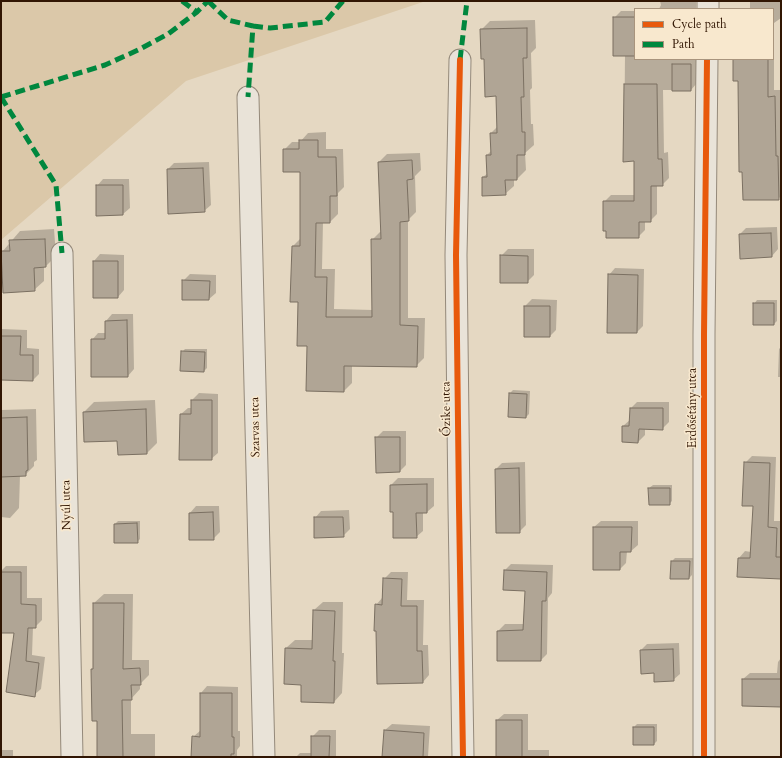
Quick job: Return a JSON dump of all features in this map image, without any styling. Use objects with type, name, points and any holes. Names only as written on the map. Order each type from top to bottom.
[{"type":"street","name":"Őzike utca","points":[[460,60],[456,255],[463,757]]},
{"type":"street","name":"Erdősétány utca","points":[[704,757],[704,334],[707,60]]},
{"type":"street","name":"Szarvas utca","points":[[248,97],[264,757]]},
{"type":"street","name":"Nyúl utca","points":[[62,252],[72,757]]},
{"type":"shaded area","points":[[1,1],[426,1],[186,81],[1,240]]},
{"type":"building","points":[[613,17],[634,17],[634,56],[613,56]]},
{"type":"building","points":[[527,28],[527,58],[523,58],[524,97],[521,97],[522,132],[525,132],[525,155],[517,155],[517,180],[505,180],[506,195],[482,196],[482,177],[487,177],[486,155],[491,155],[490,133],[497,133],[496,96],[485,97],[484,59],[481,59],[480,29]]},
{"type":"building","points":[[733,60],[768,60],[768,97],[775,96],[776,156],[778,156],[779,200],[743,200],[742,172],[739,172],[738,81],[733,81]]},
{"type":"building","points":[[672,64],[691,64],[691,91],[672,91]]},
{"type":"building","points":[[624,84],[657,84],[658,159],[662,159],[663,186],[651,186],[651,222],[639,222],[639,238],[606,238],[606,231],[603,231],[603,201],[634,201],[634,161],[623,162]]},
{"type":"building","points":[[299,140],[318,140],[318,157],[336,157],[337,196],[330,196],[330,223],[316,223],[315,277],[327,277],[326,317],[372,317],[371,239],[381,239],[378,162],[412,160],[413,179],[407,180],[409,221],[400,222],[400,325],[418,326],[417,367],[344,366],[344,392],[306,391],[307,346],[297,346],[298,302],[290,302],[292,246],[300,246],[300,172],[283,172],[283,149],[299,149]]},
{"type":"building","points":[[203,168],[205,212],[168,214],[167,169]]},
{"type":"building","points":[[96,185],[123,185],[123,215],[96,216]]},
{"type":"building","points":[[771,233],[772,257],[740,259],[739,234]]},
{"type":"building","points":[[45,239],[46,267],[34,268],[35,291],[3,293],[1,251],[10,251],[9,240]]},
{"type":"building","points":[[500,255],[528,256],[528,283],[500,283]]},
{"type":"building","points":[[93,261],[118,261],[118,298],[93,298]]},
{"type":"building","points":[[608,274],[638,275],[637,333],[607,333]]},
{"type":"building","points":[[182,280],[210,281],[209,300],[182,300]]},
{"type":"building","points":[[753,303],[774,303],[774,325],[753,325]]},
{"type":"building","points":[[524,306],[550,306],[550,337],[524,337]]},
{"type":"building","points":[[127,320],[128,377],[91,377],[91,339],[105,339],[105,321]]},
{"type":"building","points":[[1,336],[21,336],[20,355],[33,355],[33,381],[1,380]]},
{"type":"building","points":[[181,351],[205,352],[204,372],[180,371]]},
{"type":"building","points":[[509,393],[527,394],[526,418],[508,417]]},
{"type":"building","points":[[191,400],[212,400],[212,460],[179,460],[180,414],[191,414]]},
{"type":"building","points":[[630,408],[663,408],[663,430],[639,429],[638,443],[622,442],[622,426],[629,426]]},
{"type":"building","points":[[146,409],[147,454],[118,455],[117,441],[84,442],[83,412]]},
{"type":"building","points":[[27,417],[28,470],[26,471],[26,476],[1,477],[1,418]]},
{"type":"building","points":[[375,437],[400,437],[400,472],[376,473]]},
{"type":"building","points":[[744,462],[770,463],[768,527],[777,528],[776,557],[781,557],[781,579],[737,577],[738,558],[750,558],[753,506],[742,506]]},
{"type":"building","points":[[519,468],[520,533],[496,533],[495,469]]},
{"type":"building","points":[[427,484],[427,513],[416,513],[417,538],[393,538],[393,512],[390,512],[390,485]]},
{"type":"building","points":[[648,488],[670,488],[670,505],[649,505]]},
{"type":"building","points":[[213,512],[214,540],[189,540],[189,513]]},
{"type":"building","points":[[314,517],[343,517],[344,537],[314,538]]},
{"type":"building","points":[[137,523],[138,543],[114,543],[114,524]]},
{"type":"building","points":[[593,527],[632,527],[631,552],[620,552],[620,570],[593,570]]},
{"type":"building","points":[[671,561],[690,561],[689,579],[670,579]]},
{"type":"building","points":[[504,570],[547,572],[546,601],[542,601],[541,661],[497,661],[497,631],[523,630],[525,591],[503,590]]},
{"type":"building","points":[[1,572],[21,572],[21,604],[36,605],[36,628],[28,628],[26,661],[39,663],[35,697],[6,692],[14,633],[1,633]]},
{"type":"building","points":[[383,578],[402,579],[401,606],[417,606],[417,651],[422,651],[423,683],[377,684],[376,631],[374,631],[375,604],[382,605]]},
{"type":"building","points":[[93,603],[124,603],[123,669],[140,668],[141,685],[131,685],[132,700],[122,700],[123,757],[97,757],[97,721],[92,721],[91,669],[93,669]]},
{"type":"building","points":[[313,610],[335,611],[333,661],[335,661],[334,703],[301,702],[301,685],[284,684],[285,648],[312,649]]},
{"type":"building","points":[[673,649],[674,681],[654,682],[654,673],[641,674],[640,650]]},
{"type":"building","points":[[742,679],[781,679],[781,707],[742,706]]},
{"type":"building","points":[[200,693],[232,693],[232,737],[234,737],[234,754],[231,754],[231,757],[191,757],[192,736],[200,737]]},
{"type":"building","points":[[496,720],[522,720],[522,757],[496,757]]},
{"type":"building","points":[[633,727],[654,727],[654,745],[633,745]]},
{"type":"building","points":[[384,730],[424,733],[423,757],[382,757]]},
{"type":"building","points":[[311,736],[330,736],[329,757],[311,757]]},
{"type":"marked path","points":[[182,1],[197,12]]},
{"type":"marked path","points":[[208,1],[228,20],[253,26],[248,97]]},
{"type":"marked path","points":[[1,97],[105,65],[138,50],[168,34],[197,12],[208,1]]},
{"type":"marked path","points":[[253,26],[270,28],[325,22],[343,1]]},
{"type":"marked path","points":[[460,60],[467,1]]},
{"type":"marked path","points":[[1,97],[56,185],[62,253]]},
{"type":"cycle path","points":[[460,60],[456,255],[463,757]]},
{"type":"cycle path","points":[[704,757],[704,334],[707,60]]}]
